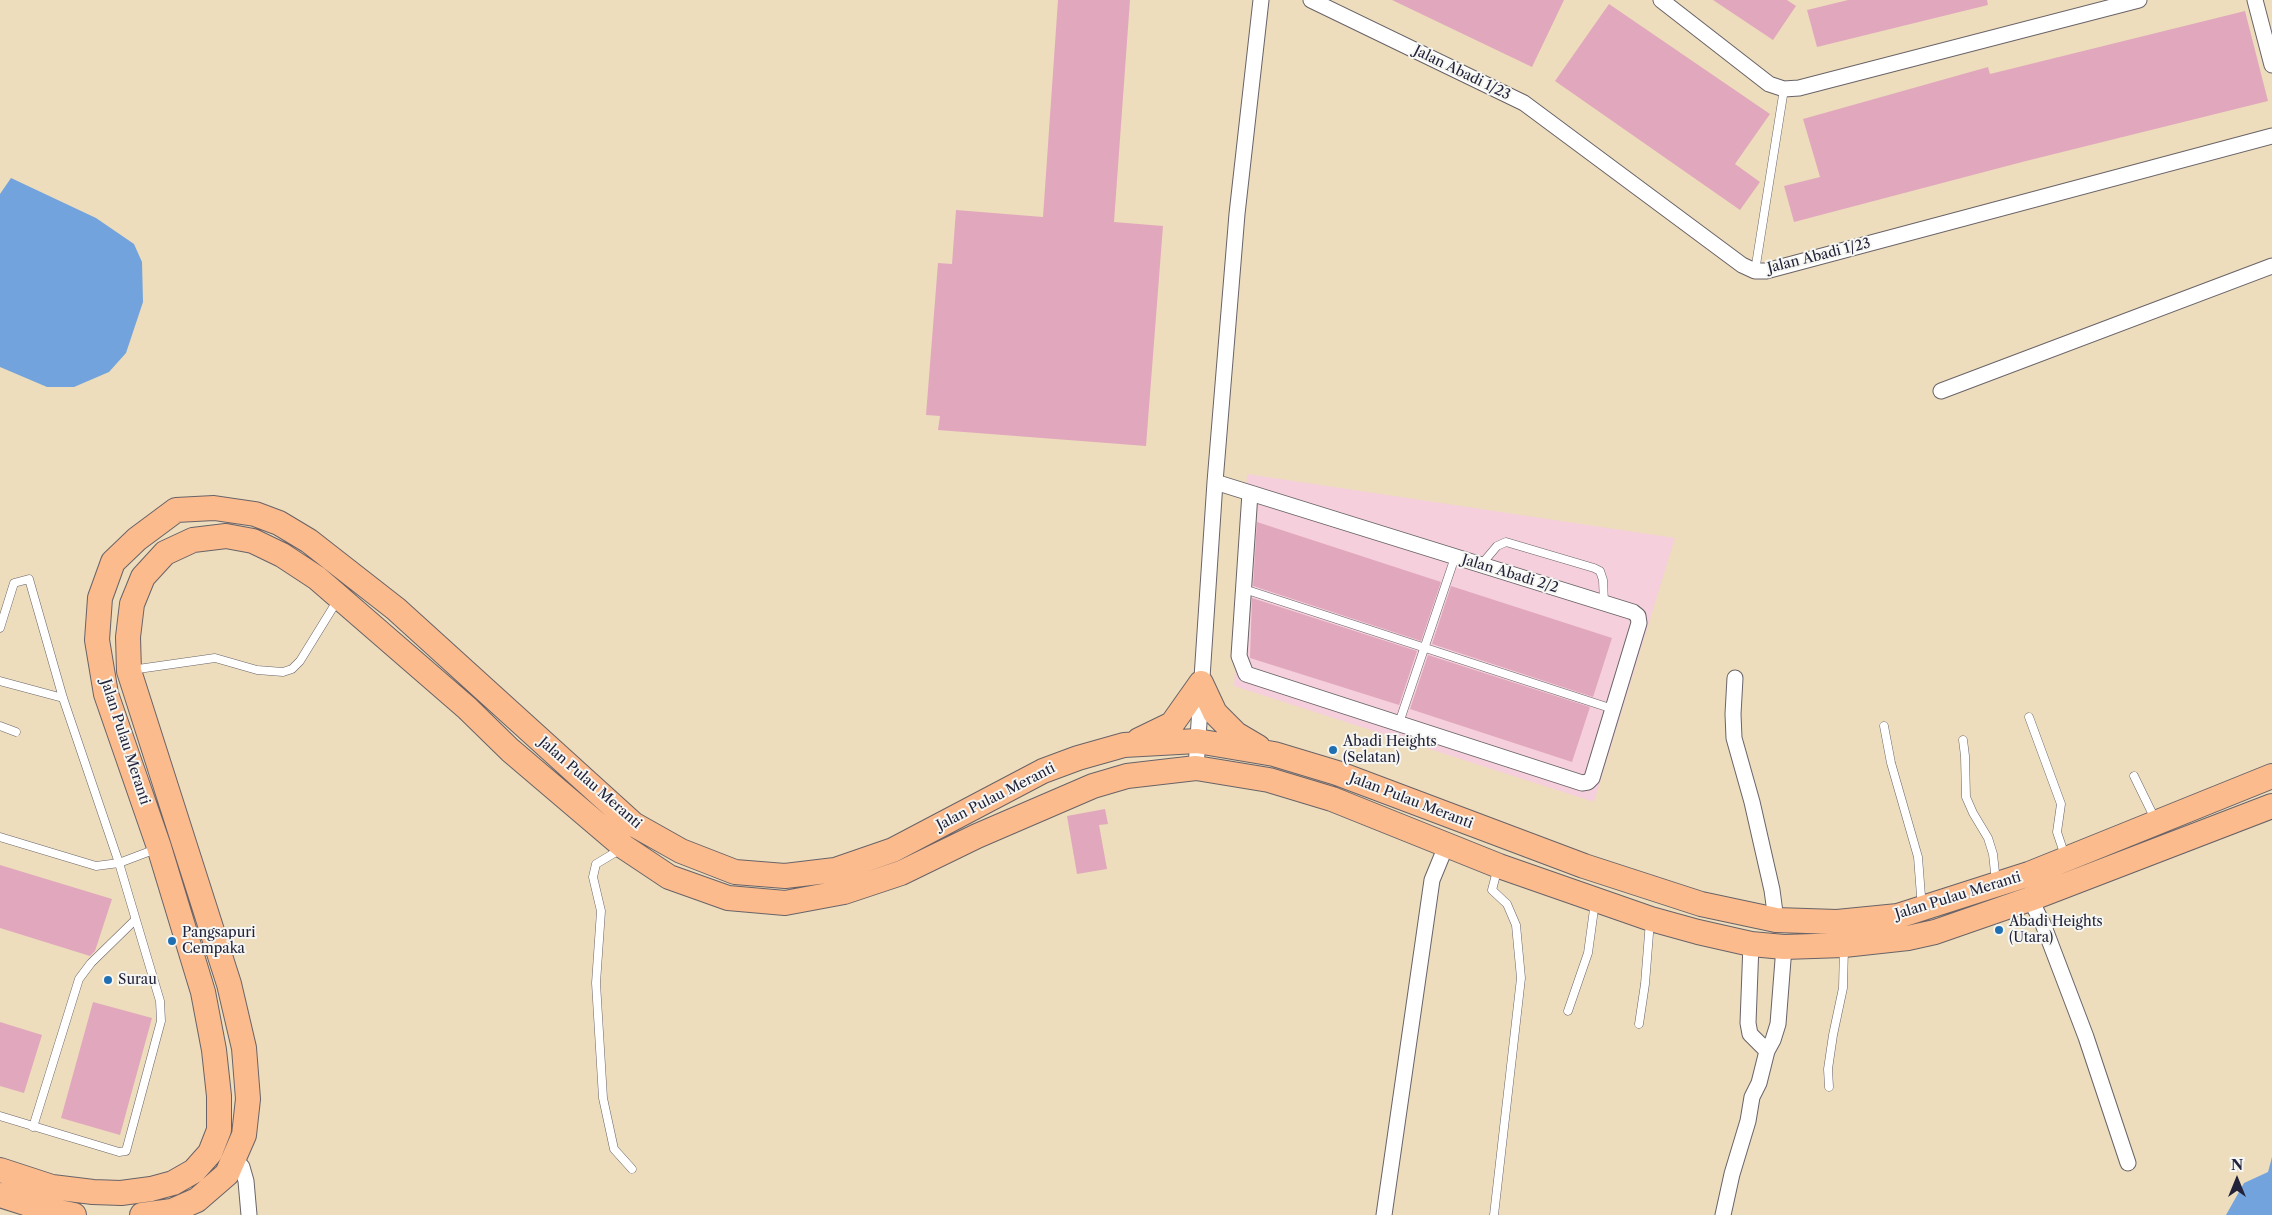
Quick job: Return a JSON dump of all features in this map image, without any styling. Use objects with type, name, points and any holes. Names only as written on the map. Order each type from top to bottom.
[{"type":"main road","name":"Jalan Pulau Meranti","points":[[0,1170],[52,1187],[121,1193],[173,1183],[194,1171],[210,1153],[219,1130],[219,1096],[214,1050],[204,992],[159,847],[106,694],[98,640],[100,598],[113,562],[137,539],[176,510],[214,508],[254,514],[279,523],[309,541],[396,609],[634,824],[681,851],[735,872],[785,876],[835,870],[893,850],[1043,771],[1078,758],[1124,745],[1197,741],[1274,754],[1337,773],[1651,889],[1701,904],[1776,920],[1837,922],[1898,916],[1997,884],[2067,860],[2272,776]]},
{"type":"main road","name":"Jalan Pulau Meranti","points":[[142,1215],[172,1211],[197,1200],[227,1174],[244,1135],[248,1099],[244,1048],[229,984],[129,671],[128,636],[132,604],[144,577],[165,553],[193,540],[226,536],[253,542],[282,555],[317,578],[468,708],[510,750],[624,847],[669,877],[728,898],[786,903],[844,892],[901,873],[977,836],[1093,786],[1126,776],[1196,768],[1269,780],[1332,799],[1499,866],[1651,919],[1751,944],[1784,947],[1844,946],[1908,938],[1936,932],[2030,899],[2272,806]]},
{"type":"main road","points":[[1124,745],[1150,736],[1172,724],[1201,684],[1215,713],[1236,734],[1274,754]]},
{"type":"main road","points":[[0,1195],[44,1209],[74,1215]]},
{"type":"street","points":[[1196,768],[1215,482],[1237,214],[1260,0]]},
{"type":"street","name":"Jalan Abadi 1/23","points":[[1311,0],[1524,103],[1742,265],[1755,271],[1766,271],[2272,136]]},
{"type":"street","points":[[1661,0],[1769,84],[1784,88],[1799,88],[2139,0]]},
{"type":"street","points":[[2255,0],[2272,65]]},
{"type":"street","points":[[1940,391],[2272,266]]},
{"type":"street","name":"Jalan Abadi 2/2","points":[[1215,482],[1633,612],[1638,616],[1639,623],[1592,778],[1588,782],[1582,783],[1399,723]]},
{"type":"street","points":[[1250,493],[1239,656],[1246,674],[1399,723]]},
{"type":"street","points":[[1735,678],[1734,738],[1752,802],[1772,890],[1776,920]]},
{"type":"street","points":[[1384,1215],[1432,880],[1446,846]]},
{"type":"street","points":[[2030,899],[2043,924],[2086,1037],[2128,1163]]},
{"type":"street","points":[[1751,944],[1748,1023],[1750,1034],[1767,1051]]},
{"type":"street","points":[[1723,1215],[1732,1174],[1748,1121],[1752,1097],[1764,1068],[1767,1051],[1778,1024],[1784,947]]},
{"type":"street","points":[[234,1158],[242,1167],[246,1181],[249,1215]]},
{"type":"lane","points":[[1755,271],[1784,88]]},
{"type":"lane","points":[[1481,565],[1497,546],[1506,542],[1594,568],[1600,572],[1603,580],[1604,603]]},
{"type":"lane","points":[[1399,723],[1455,557]]},
{"type":"lane","points":[[0,628],[14,583],[29,579],[63,698],[119,863],[160,1001],[161,1021],[126,1151],[119,1152],[0,1116]]},
{"type":"lane","points":[[1244,589],[1613,709]]},
{"type":"lane","points":[[129,671],[215,658],[257,670],[283,672],[292,669],[300,662],[339,597]]},
{"type":"lane","points":[[0,681],[63,698]]},
{"type":"lane","points":[[2029,717],[2062,804],[2062,814],[2057,824],[2057,832],[2067,860]]},
{"type":"lane","points":[[0,726],[16,732]]},
{"type":"lane","points":[[1884,726],[1891,763],[1918,857],[1921,896],[1925,908]]},
{"type":"lane","points":[[1963,740],[1966,797],[1972,813],[1988,838],[1997,884]]},
{"type":"lane","points":[[2134,776],[2157,823]]},
{"type":"lane","points":[[0,837],[96,866],[119,863],[159,847]]},
{"type":"lane","points":[[624,847],[596,864],[594,877],[601,911],[596,983],[603,1098],[614,1149],[632,1169]]},
{"type":"lane","points":[[1494,1215],[1521,978],[1516,925],[1507,904],[1492,890],[1499,866]]},
{"type":"lane","points":[[1568,1011],[1588,953],[1595,900]]},
{"type":"lane","points":[[1639,1024],[1651,919]]},
{"type":"lane","points":[[33,1127],[79,979],[91,963],[135,920]]},
{"type":"lane","points":[[1829,1086],[1828,1069],[1843,988],[1844,946]]},
{"type":"shaded area","points":[[1247,474],[1675,538],[1594,802],[1234,686]]},
{"type":"water","points":[[11,178],[96,218],[134,244],[142,262],[143,302],[126,353],[109,372],[74,387],[47,387],[0,367],[0,194]]},
{"type":"water","points":[[2272,1157],[2272,1215],[2226,1215],[2244,1183],[2268,1172]]},
{"type":"building","points":[[1058,0],[1130,0],[1114,222],[1163,226],[1146,446],[938,430],[940,416],[926,415],[938,263],[952,264],[956,210],[1043,217]]},
{"type":"building","points":[[1392,0],[1564,0],[1532,67]]},
{"type":"building","points":[[1713,0],[1787,0],[1796,6],[1773,40]]},
{"type":"building","points":[[1848,0],[1987,0],[1988,5],[1817,47],[1807,10]]},
{"type":"building","points":[[1609,4],[1770,114],[1735,164],[1760,182],[1740,210],[1555,81]]},
{"type":"building","points":[[2245,11],[2268,101],[2026,161],[1794,222],[1784,186],[1820,177],[1803,119],[1988,67],[1990,74]]},
{"type":"building","points":[[1257,522],[1441,582],[1421,641],[1253,586]]},
{"type":"building","points":[[1451,586],[1612,638],[1593,697],[1432,644]]},
{"type":"building","points":[[1252,598],[1417,651],[1399,705],[1250,658]]},
{"type":"building","points":[[1428,655],[1590,707],[1572,762],[1410,709]]},
{"type":"building","points":[[1105,809],[1108,824],[1099,825],[1107,869],[1077,874],[1067,816]]},
{"type":"building","points":[[0,865],[112,899],[95,951],[90,956],[0,928]]},
{"type":"building","points":[[93,1002],[152,1018],[120,1135],[61,1118]]},
{"type":"building","points":[[0,1022],[42,1035],[24,1093],[0,1086]]},
{"type":"place","name":"Abadi Heights (Selatan)","points":[[1333,750]]},
{"type":"place","name":"Abadi Heights (Utara)","points":[[1999,930]]},
{"type":"place","name":"Pangsapuri Cempaka","points":[[172,941]]},
{"type":"place","name":"Surau","points":[[108,980]]}]
